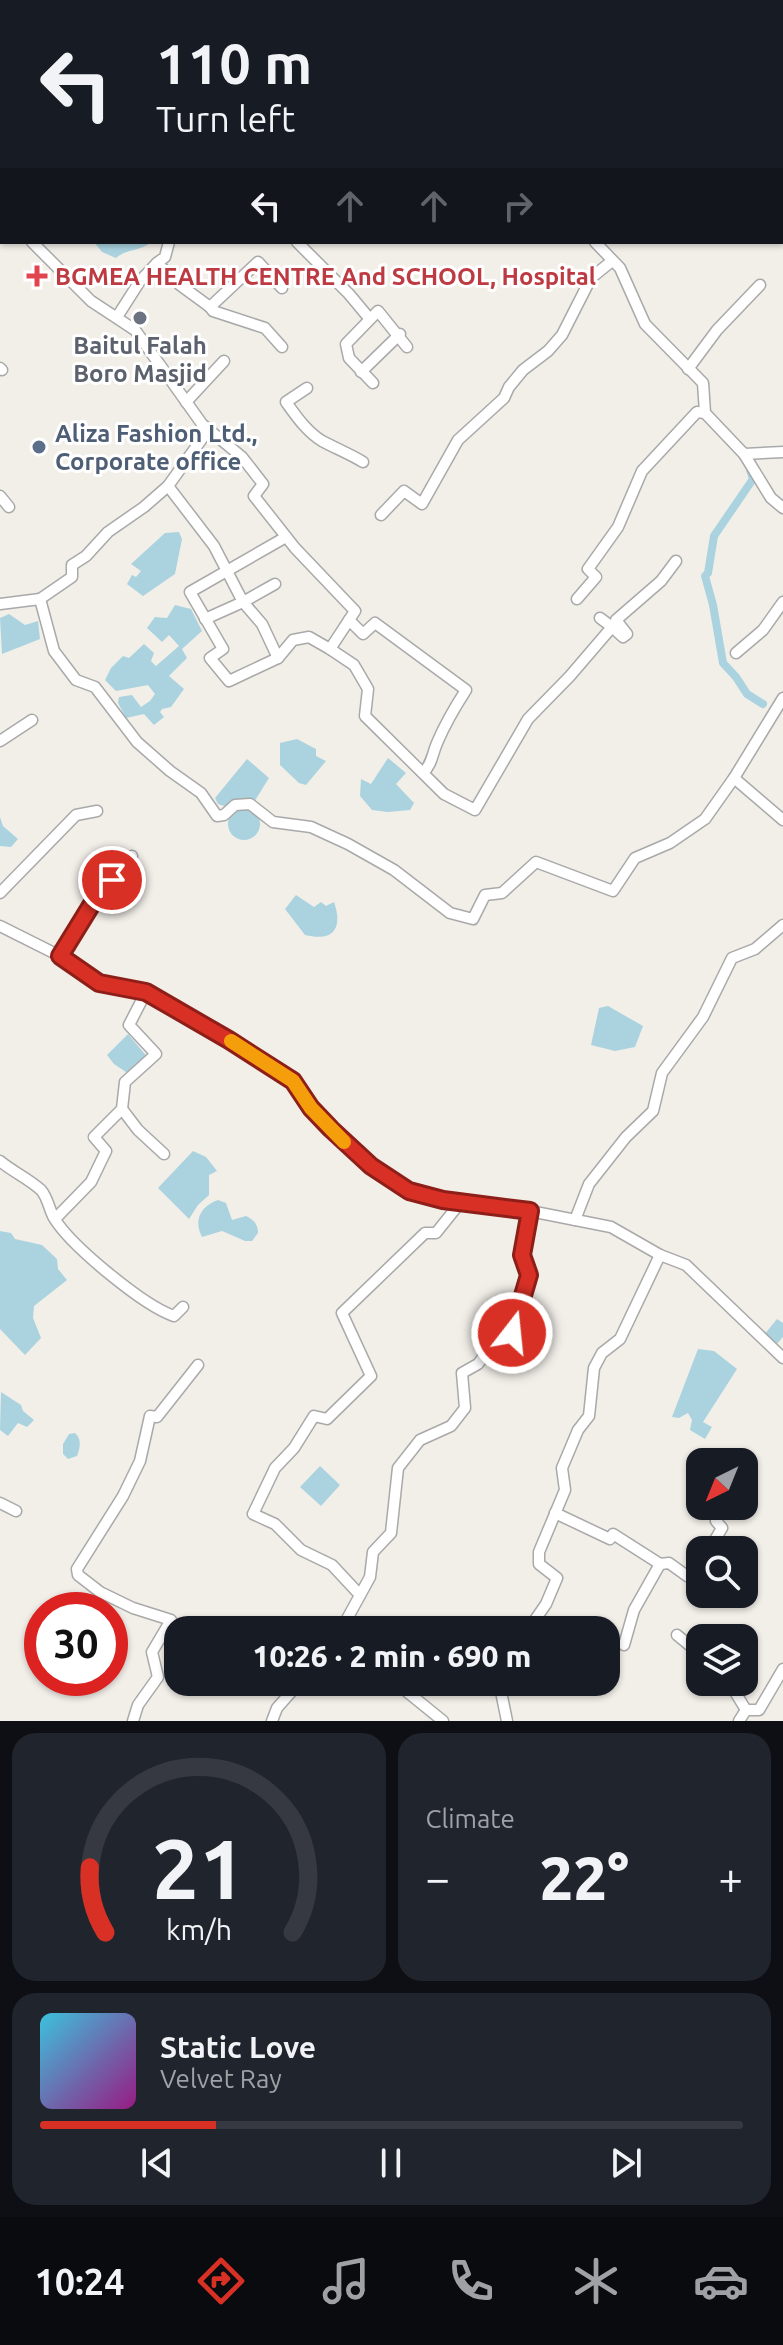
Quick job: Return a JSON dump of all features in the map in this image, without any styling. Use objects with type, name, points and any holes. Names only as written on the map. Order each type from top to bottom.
[{"type":"street","points":[[34,244],[91,301],[135,330],[186,402],[209,429],[242,457],[263,484],[254,496],[286,537],[355,611],[330,649]]},
{"type":"street","points":[[117,317],[140,281],[165,257],[168,244]]},
{"type":"street","points":[[299,244],[369,318]]},
{"type":"street","points":[[597,244],[620,268],[645,324],[703,383],[705,413]]},
{"type":"street","points":[[381,515],[404,491],[422,504],[458,440],[504,398],[523,370],[548,351],[562,335],[591,278],[612,261]]},
{"type":"street","points":[[210,307],[258,262],[282,288]]},
{"type":"street","points":[[157,263],[213,311],[265,328],[282,347]]},
{"type":"street","points":[[688,369],[717,330],[760,285]]},
{"type":"street","points":[[373,383],[349,358],[346,344],[369,318],[378,311],[400,334],[407,347]]},
{"type":"street","points":[[361,372],[400,334]]},
{"type":"street","points":[[186,402],[224,361]]},
{"type":"street","points":[[307,388],[286,402],[323,441],[363,462]]},
{"type":"street","points":[[577,599],[596,577],[588,569],[618,527],[642,471],[697,412],[705,413],[744,454],[771,498],[783,508]]},
{"type":"street","points":[[0,604],[40,599],[72,577],[72,565],[86,556],[108,532],[168,486],[209,429]]},
{"type":"street","points":[[744,454],[783,452]]},
{"type":"street","points":[[168,486],[214,546],[243,602],[262,624],[278,658]]},
{"type":"street","points":[[0,496],[9,507]]},
{"type":"street","points":[[286,537],[190,592],[223,649],[210,658],[229,681],[278,658],[293,640],[309,637],[330,649],[354,665],[368,689],[365,716],[444,794],[475,810],[528,719],[612,627]]},
{"type":"street","points":[[600,618],[623,637],[627,634],[616,620],[661,581],[676,561]]},
{"type":"street","points":[[205,619],[275,584]]},
{"type":"street","points":[[40,599],[54,651],[76,680],[95,687],[137,742],[201,793],[217,816],[224,815],[235,805],[250,804],[273,822],[311,827],[394,870],[450,913],[473,919],[485,895],[502,893],[536,862],[613,891],[635,858],[670,843],[705,819],[783,698]]},
{"type":"street","points":[[736,653],[763,630],[783,602]]},
{"type":"street","points":[[349,620],[363,634],[375,623],[466,690],[449,717],[431,765],[423,773]]},
{"type":"street","points":[[0,741],[32,720]]},
{"type":"street","points":[[734,778],[783,820]]},
{"type":"street","points":[[0,893],[76,815],[97,811]]},
{"type":"street","points":[[60,956],[92,904],[132,856]]},
{"type":"street","points":[[575,1220],[589,1184],[626,1137],[653,1111],[662,1073],[703,1017],[732,958],[755,949],[783,925]]},
{"type":"street","points":[[0,926],[60,956],[99,983],[146,992],[293,1081],[311,1108],[371,1166],[409,1191],[460,1203],[530,1211],[611,1227],[660,1255],[686,1265],[783,1358]]},
{"type":"street","points":[[55,1219],[91,1182],[106,1151],[94,1137],[122,1109],[125,1082],[156,1054],[129,1025],[146,992]]},
{"type":"street","points":[[122,1109],[138,1130],[164,1154]]},
{"type":"street","points":[[0,1161],[24,1175],[44,1193],[55,1219],[84,1251],[158,1310],[174,1316],[183,1307]]},
{"type":"street","points":[[360,1595],[332,1565],[301,1550],[275,1524],[253,1514],[275,1468],[294,1448],[314,1416],[327,1419],[371,1376],[342,1313],[425,1233],[436,1233],[460,1203]]},
{"type":"street","points":[[349,1616],[370,1577],[373,1552],[391,1533],[398,1468],[420,1440],[451,1426],[465,1408],[462,1373],[478,1364],[498,1337],[512,1333],[529,1275],[522,1255],[530,1211]]},
{"type":"street","points":[[538,1616],[557,1578],[539,1564],[539,1552],[565,1490],[562,1468],[578,1430],[589,1416],[594,1368],[602,1353],[620,1339],[660,1255]]},
{"type":"street","points":[[133,1721],[138,1705],[158,1677],[152,1652],[171,1620],[133,1608],[100,1592],[78,1575],[77,1569],[123,1496],[140,1461],[150,1416],[157,1417],[198,1365]]},
{"type":"street","points":[[0,1503],[16,1511]]},
{"type":"street","points":[[555,1513],[610,1539],[613,1534],[660,1564],[669,1563],[686,1575]]},
{"type":"street","points":[[624,1645],[634,1610],[660,1564]]},
{"type":"street","points":[[677,1635],[686,1642]]},
{"type":"street","points":[[746,1710],[759,1710],[783,1669]]},
{"type":"street","points":[[770,1693],[783,1694]]},
{"type":"street","points":[[272,1721],[277,1708],[288,1696]]},
{"type":"street","points":[[412,1696],[443,1721]]},
{"type":"street","points":[[502,1696],[507,1721]]},
{"type":"street","points":[[738,1696],[746,1710]]},
{"type":"street","points":[[739,1721],[746,1710]]},
{"type":"water","points":[[96,244],[147,244],[116,258],[102,252]]},
{"type":"water","points":[[179,532],[182,539],[175,574],[143,596],[127,584],[132,575],[136,577],[141,571],[131,564],[165,533]]},
{"type":"water","points":[[175,605],[191,609],[202,631],[182,649],[187,658],[169,676],[184,689],[171,707],[162,709],[160,712],[164,717],[154,725],[144,714],[126,718],[118,703],[119,697],[132,695],[141,707],[155,694],[148,685],[116,691],[105,680],[123,656],[129,658],[144,644],[154,653],[151,661],[156,666],[179,646],[169,635],[162,642],[147,628],[155,617],[167,618]]},
{"type":"water","points":[[9,614],[25,625],[38,621],[40,639],[2,654],[0,618]]},
{"type":"water","points":[[297,739],[316,749],[316,756],[326,761],[306,785],[299,783],[280,765],[280,743]]},
{"type":"water","points":[[388,758],[406,773],[396,784],[414,803],[410,810],[372,810],[360,796],[361,779],[371,784]]},
{"type":"water","points":[[247,759],[269,778],[254,802],[240,800],[227,807],[218,804],[215,798]]},
{"type":"water","points":[[244,808],[255,813],[260,824],[255,835],[244,840],[233,835],[228,824],[233,813]]},
{"type":"water","points":[[0,817],[3,826],[18,839],[11,847],[0,846]]},
{"type":"water","points":[[296,895],[314,907],[321,902],[326,906],[334,902],[337,919],[334,931],[323,936],[305,935],[285,909]]},
{"type":"water","points":[[608,1006],[643,1026],[635,1047],[615,1051],[591,1045],[599,1008]]},
{"type":"water","points":[[128,1034],[149,1059],[129,1074],[107,1055]]},
{"type":"water","points":[[193,1151],[206,1157],[217,1171],[209,1175],[209,1195],[189,1219],[158,1188]]},
{"type":"water","points":[[218,1200],[226,1203],[232,1220],[246,1216],[255,1223],[258,1233],[252,1241],[222,1231],[202,1237],[198,1225],[200,1214]]},
{"type":"water","points":[[0,1231],[11,1233],[15,1239],[42,1245],[57,1259],[58,1269],[67,1280],[34,1306],[33,1318],[41,1338],[25,1355],[0,1329]]},
{"type":"water","points":[[777,1319],[783,1323],[783,1337],[776,1345],[764,1335]]},
{"type":"water","points":[[698,1349],[714,1351],[737,1369],[703,1422],[712,1427],[705,1439],[690,1430],[692,1420],[688,1413],[679,1418],[672,1417]]},
{"type":"water","points":[[1,1392],[21,1405],[23,1411],[34,1420],[27,1427],[18,1423],[8,1436],[0,1430]]},
{"type":"water","points":[[75,1433],[80,1441],[79,1450],[77,1456],[68,1459],[63,1454],[63,1444],[69,1434]]},
{"type":"water","points":[[320,1466],[340,1485],[321,1506],[300,1487]]},
{"type":"waterway","points":[[750,470],[753,479],[714,536],[705,576],[723,663],[747,694],[763,704]]},
{"type":"slow traffic","points":[[231,1041],[293,1081],[311,1108],[344,1142]]},
{"type":"place","name":"BGMEA HEALTH CENTRE And SCHOOL, Hospital","points":[[37,276]]},
{"type":"place","name":"Baitul Falah Boro Masjid","points":[[140,318]]},
{"type":"place","name":"Aliza Fashion Ltd., Corporate office","points":[[39,447]]},
{"type":"route","points":[[112,880],[92,904],[60,956],[99,983],[146,992],[293,1081],[311,1108],[331,1129],[371,1166],[409,1191],[443,1200],[530,1211],[522,1255],[529,1275],[512,1333]]}]
